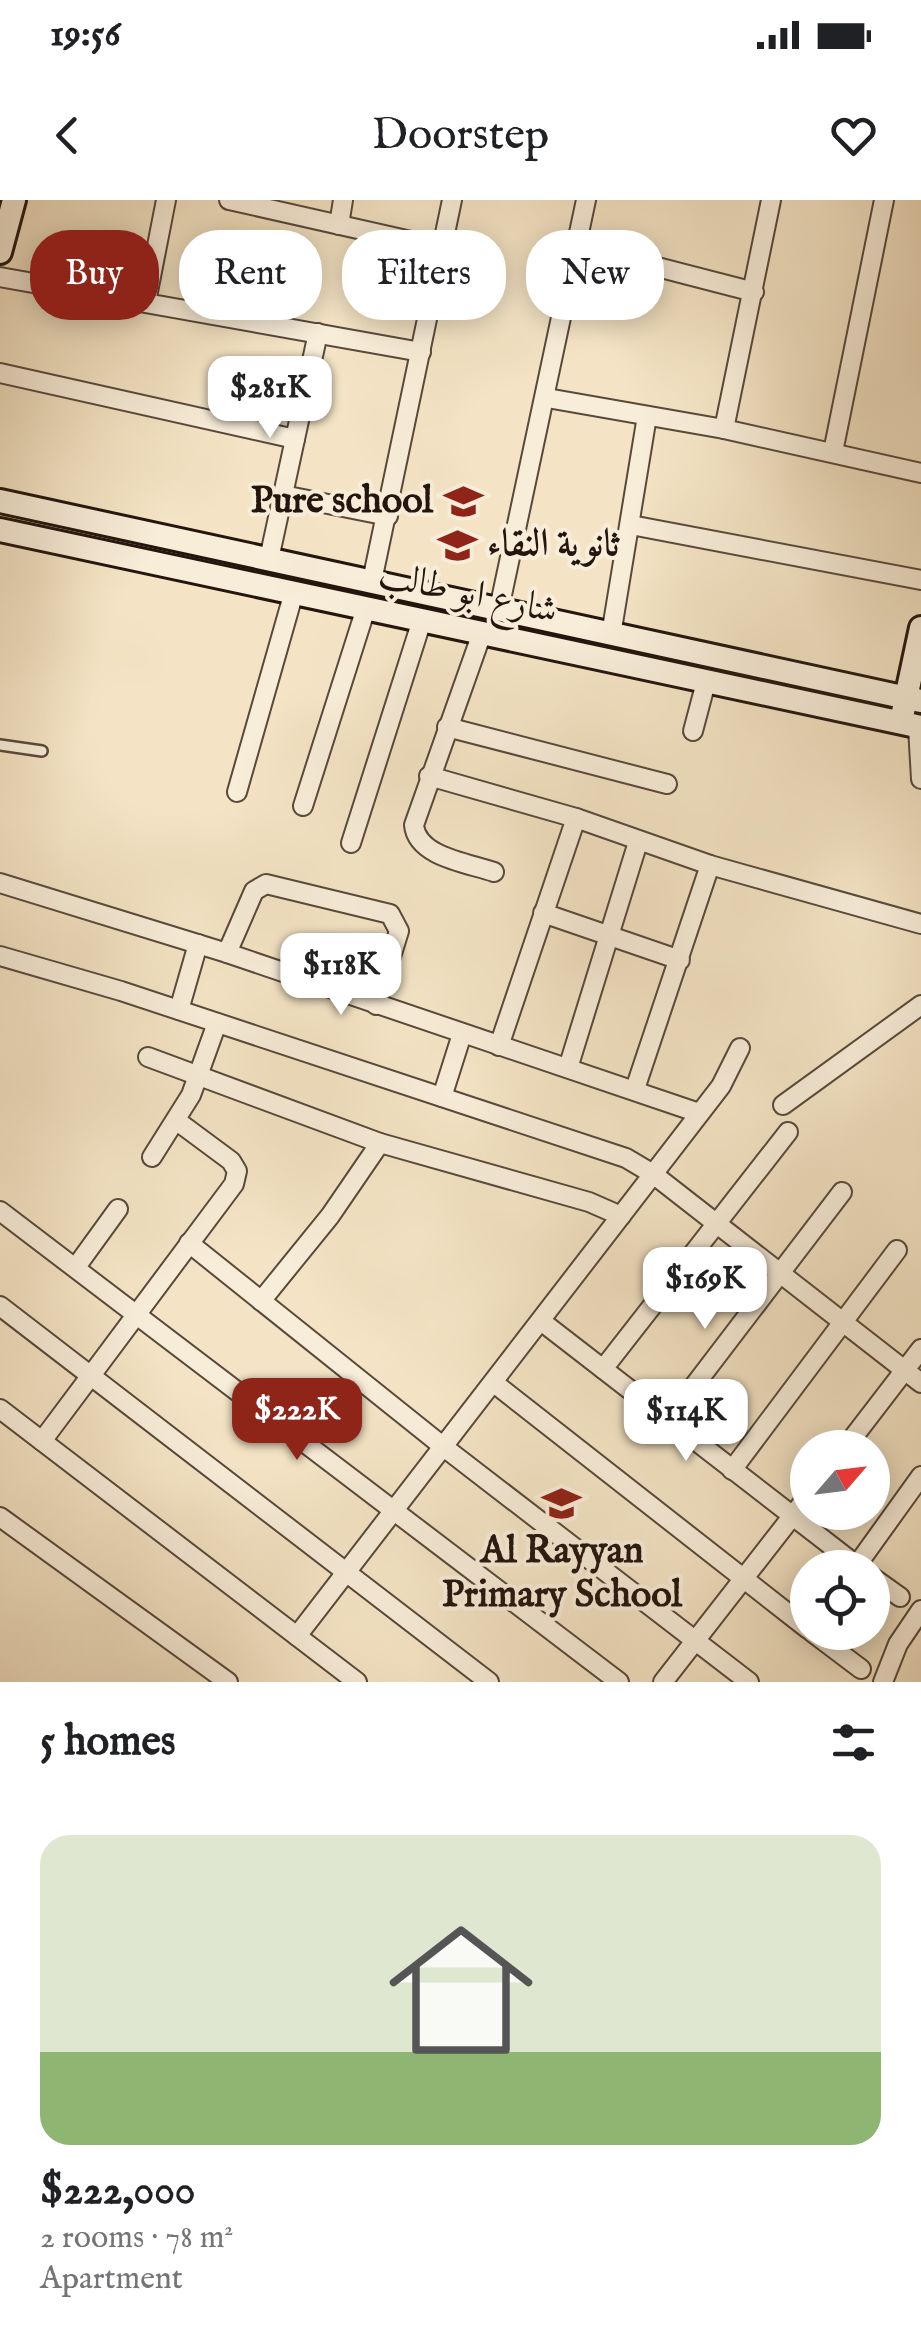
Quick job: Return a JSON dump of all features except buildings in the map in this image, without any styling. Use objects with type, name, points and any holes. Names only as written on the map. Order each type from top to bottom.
[{"type":"street","points":[[0,252],[14,200]]},
{"type":"street","points":[[159,236],[166,200]]},
{"type":"street","points":[[229,200],[361,230]]},
{"type":"street","points":[[339,225],[342,200]]},
{"type":"street","points":[[446,230],[452,200]]},
{"type":"street","points":[[579,230],[586,200]]},
{"type":"street","points":[[724,429],[771,200]]},
{"type":"street","points":[[833,452],[884,200]]},
{"type":"street","points":[[664,269],[754,292]]},
{"type":"street","points":[[0,278],[30,283]]},
{"type":"street","points":[[159,304],[421,352]]},
{"type":"street","points":[[372,582],[427,320]]},
{"type":"street","points":[[500,609],[562,320]]},
{"type":"street","points":[[269,559],[318,333]]},
{"type":"street","points":[[0,373],[295,440]]},
{"type":"street","points":[[547,398],[724,429],[921,473]]},
{"type":"street","points":[[612,629],[647,416]]},
{"type":"street","points":[[283,495],[388,516]]},
{"type":"street","name":"شارع ابو طالب","points":[[0,501],[914,700]]},
{"type":"street","points":[[33,534],[36,508]]},
{"type":"street","points":[[631,525],[921,580]]},
{"type":"street","name":"شارع ابو طالب","points":[[0,530],[33,534],[764,694],[916,735]]},
{"type":"street","points":[[237,792],[294,592]]},
{"type":"street","points":[[302,806],[366,608]]},
{"type":"street","points":[[350,843],[422,620]]},
{"type":"street","points":[[921,628],[914,700],[921,779]]},
{"type":"street","points":[[482,633],[428,776],[415,836],[424,847],[494,872]]},
{"type":"street","points":[[764,694],[768,668]]},
{"type":"street","points":[[693,731],[706,682]]},
{"type":"street","points":[[446,727],[667,784]]},
{"type":"street","points":[[428,776],[576,818],[710,865],[921,924]]},
{"type":"street","points":[[499,1046],[576,818]]},
{"type":"street","points":[[568,1068],[638,842]]},
{"type":"street","points":[[635,1089],[710,865]]},
{"type":"street","points":[[0,883],[198,944],[635,1089],[699,1114]]},
{"type":"street","points":[[228,954],[260,885],[390,914],[399,931],[376,1005]]},
{"type":"street","points":[[543,913],[680,960]]},
{"type":"street","points":[[180,1010],[198,944]]},
{"type":"street","points":[[0,956],[180,1010],[626,1158],[653,1174],[921,1383]]},
{"type":"street","points":[[783,1105],[921,1005]]},
{"type":"street","points":[[152,1158],[177,1121],[217,1023]]},
{"type":"street","points":[[442,1097],[462,1034]]},
{"type":"street","points":[[297,1636],[699,1114],[720,1086],[740,1048]]},
{"type":"street","points":[[148,1058],[380,1143],[589,1202],[621,1216]]},
{"type":"street","points":[[42,1441],[234,1184],[237,1171],[231,1162],[177,1121]]},
{"type":"street","points":[[603,1369],[788,1132]]},
{"type":"street","points":[[261,1301],[330,1216],[380,1143]]},
{"type":"street","points":[[668,1420],[842,1192]]},
{"type":"street","points":[[76,1267],[118,1209]]},
{"type":"street","points":[[0,1211],[398,1509],[620,1682]]},
{"type":"street","points":[[189,1243],[444,1448],[750,1682]]},
{"type":"street","points":[[732,1470],[897,1250]]},
{"type":"street","points":[[0,1306],[488,1682]]},
{"type":"street","points":[[541,1321],[790,1514]]},
{"type":"street","points":[[859,1430],[921,1349]]},
{"type":"street","points":[[494,1383],[790,1616]]},
{"type":"street","points":[[0,1409],[357,1682]]},
{"type":"street","points":[[869,1550],[921,1476]]},
{"type":"street","points":[[0,1517],[228,1682]]},
{"type":"street","points":[[663,1682],[790,1519]]},
{"type":"street","points":[[810,1530],[837,1550]]},
{"type":"street","points":[[890,1590],[900,1597]]},
{"type":"street","points":[[884,1682],[898,1644],[921,1610]]},
{"type":"street","points":[[836,1650],[861,1669]]},
{"type":"lane","points":[[0,745],[42,751]]},
{"type":"place","name":"Pure school","points":[[463,502]]},
{"type":"place","name":"ثانوية النقاء","points":[[457,545]]},
{"type":"place","name":"Al Rayyan Primary School","points":[[562,1503]]}]
